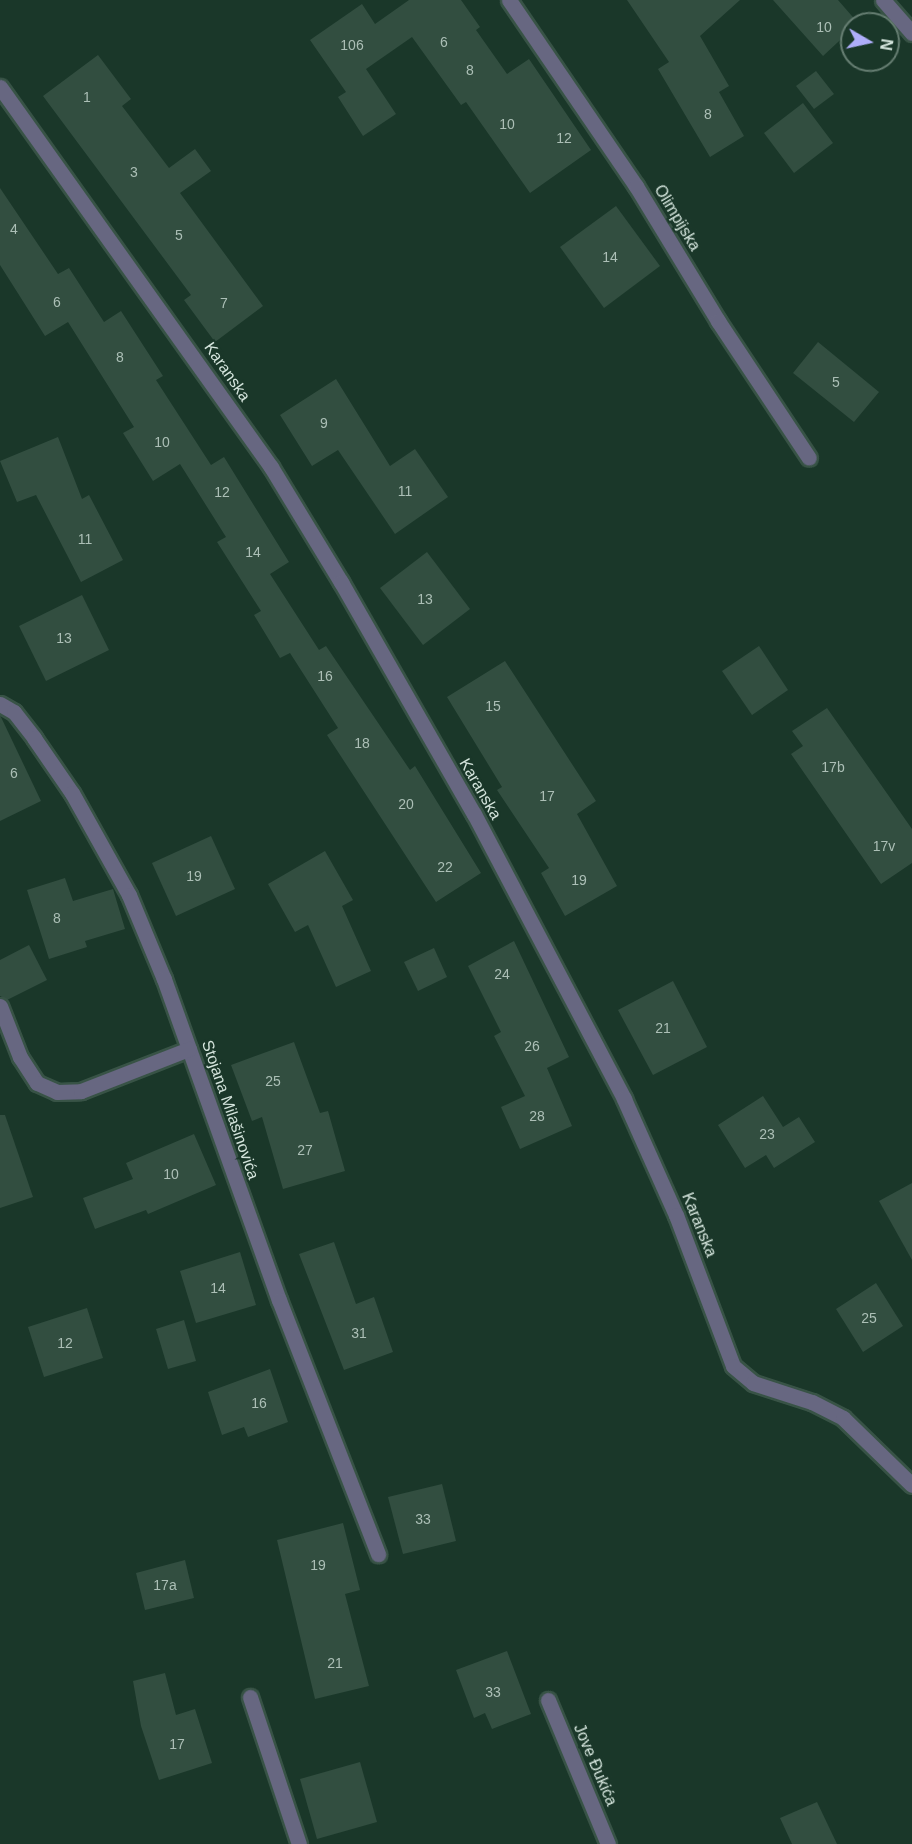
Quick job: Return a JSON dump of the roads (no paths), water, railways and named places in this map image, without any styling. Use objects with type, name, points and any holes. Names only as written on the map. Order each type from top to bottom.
[{"type":"street","name":"Olimpijska","points":[[509,0],[636,186],[718,321],[809,458]]},
{"type":"street","points":[[883,0],[912,33]]},
{"type":"street","name":"Karanska","points":[[0,87],[271,467],[347,592],[474,814],[624,1099],[676,1215],[733,1366],[753,1383],[812,1402],[843,1418],[912,1485]]},
{"type":"street","name":"Stojana Milašinovića","points":[[0,704],[15,712],[72,794],[129,895],[189,1049],[279,1300],[304,1356],[378,1554]]},
{"type":"street","points":[[0,1006],[20,1057],[37,1083],[57,1092],[81,1091],[189,1049]]},
{"type":"street","points":[[250,1697],[298,1844]]},
{"type":"street","name":"Jove Đukića","points":[[548,1700],[608,1844]]}]
